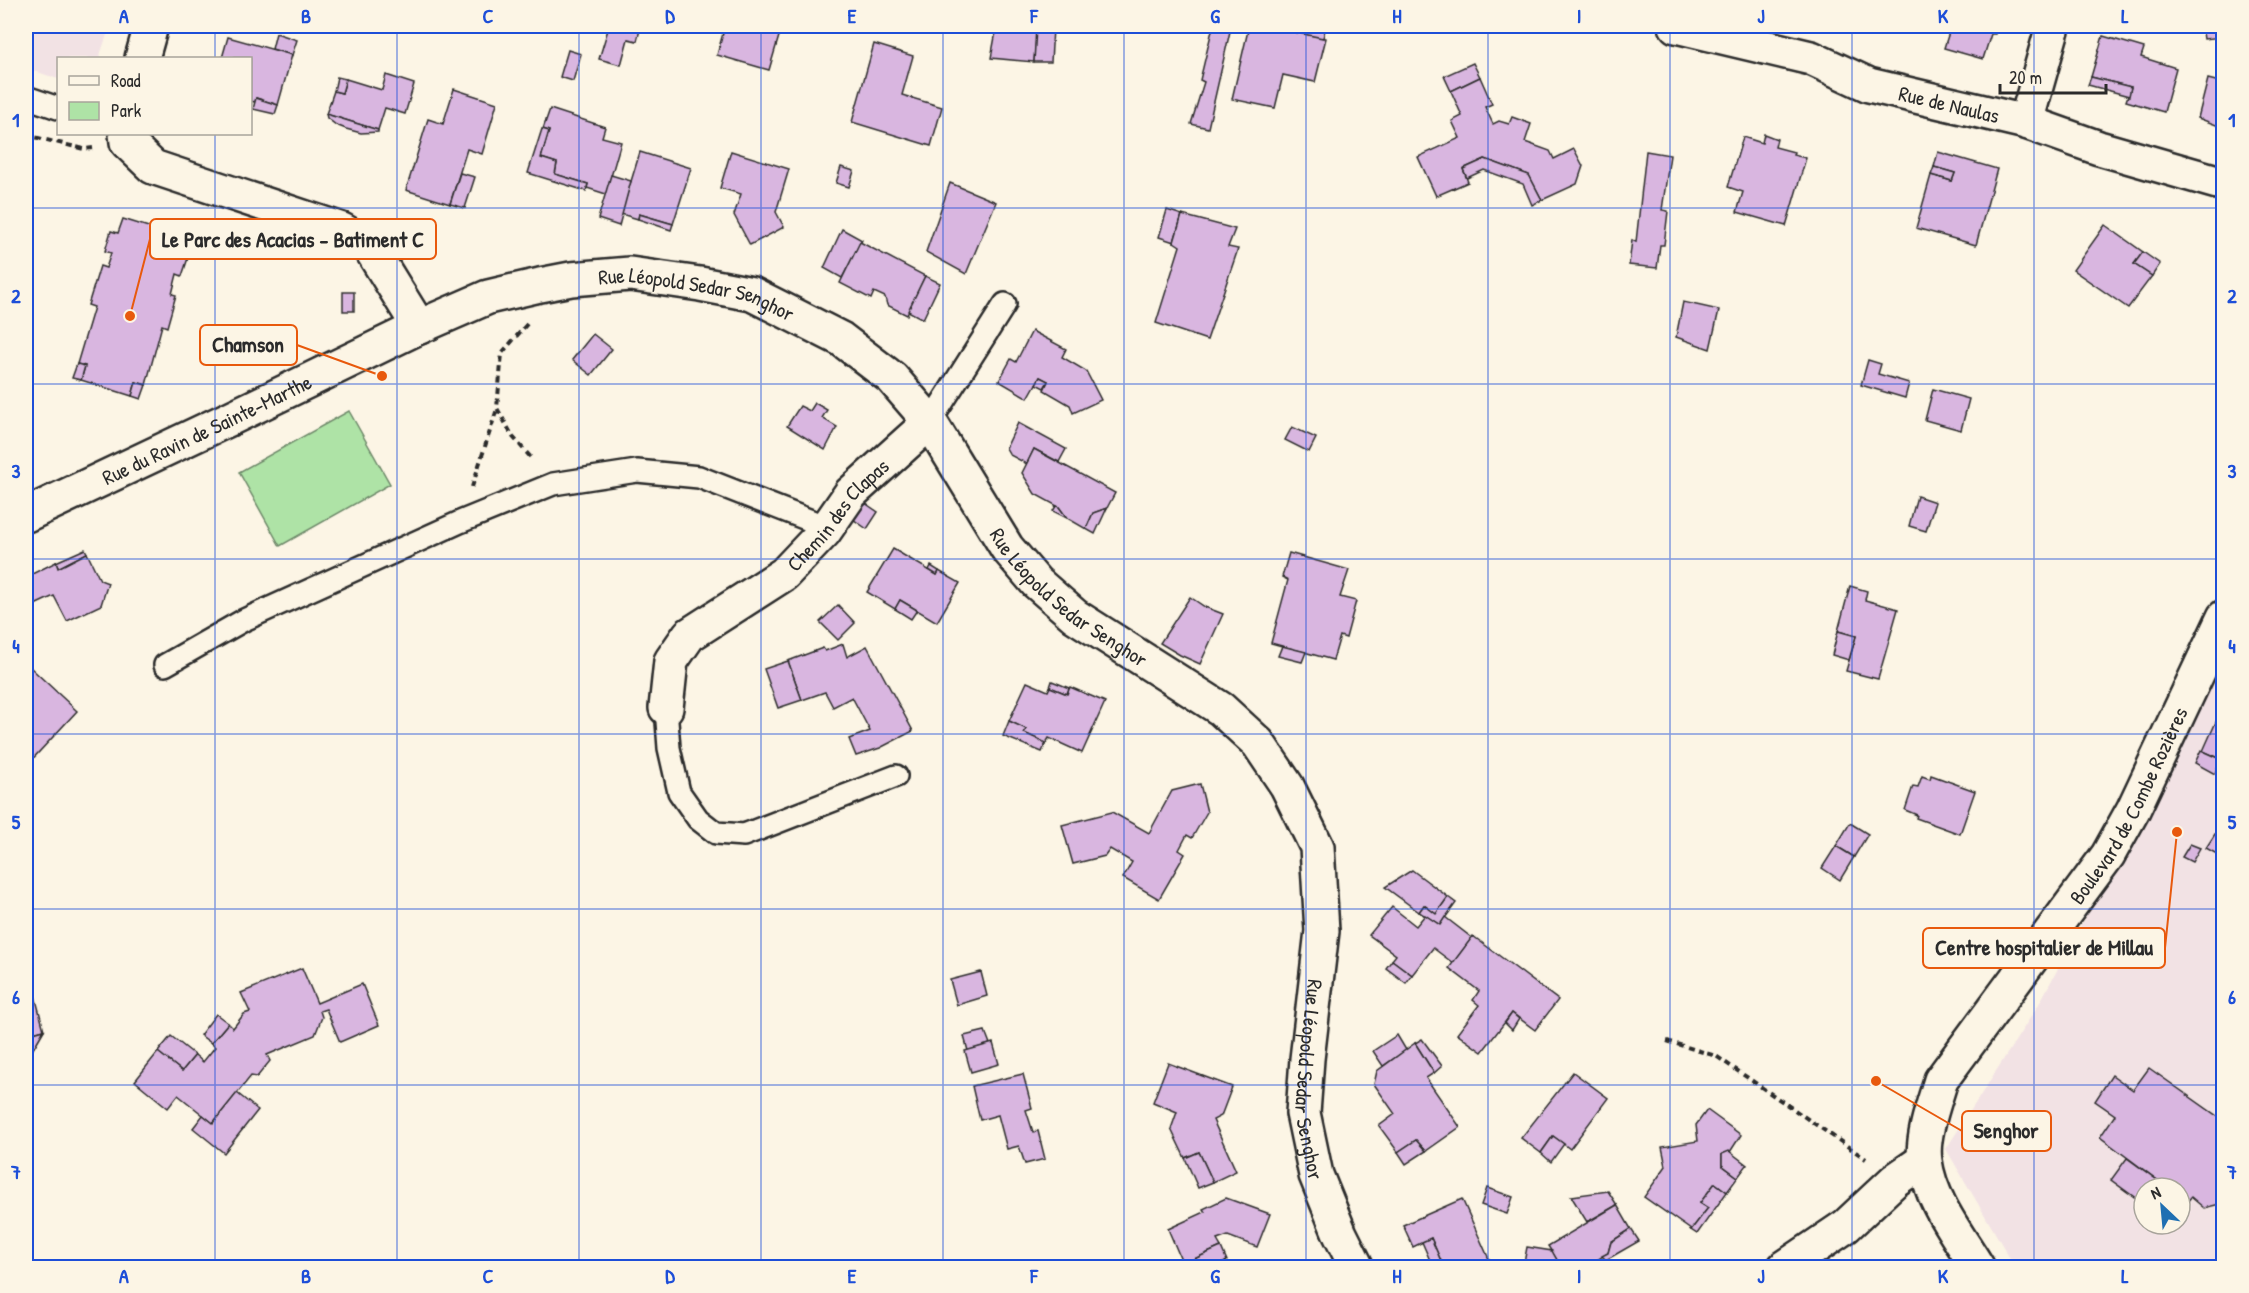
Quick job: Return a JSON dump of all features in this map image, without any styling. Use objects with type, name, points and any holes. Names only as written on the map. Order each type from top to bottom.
[{"type":"street","points":[[142,57],[151,26]]},
{"type":"street","points":[[2026,122],[2053,26]]},
{"type":"street","name":"Rue de Naulas","points":[[1691,28],[1811,57],[1869,85],[2026,122],[2099,148],[2223,184]]},
{"type":"street","points":[[126,138],[153,167],[342,230],[369,246],[419,327]]},
{"type":"street","name":"Rue Léopold Sedar Senghor","points":[[419,327],[488,297],[571,279],[630,274],[752,294],[841,339],[892,378],[930,422],[1007,548],[1036,582],[1075,616],[1221,709],[1258,743],[1287,786],[1317,847],[1322,932],[1303,1113],[1316,1175],[1340,1234],[1357,1268]]},
{"type":"street","name":"Rue du Ravin de Sainte-Marthe","points":[[26,514],[419,327]]},
{"type":"street","name":"Chemin des Clapas","points":[[666,708],[671,661],[689,635],[784,574],[825,532],[851,493],[930,422]]},
{"type":"street","name":"Boulevard de Combe Rozières","points":[[1978,1268],[1937,1201],[1924,1160],[1928,1122],[1941,1080],[2108,855],[2133,810],[2223,617]]},
{"type":"street","points":[[1784,1268],[1846,1226],[1895,1180],[1924,1160]]},
{"type":"lane","points":[[26,97],[57,108]]},
{"type":"lane","name":"Chemin des Clapas","points":[[930,422],[1005,304]]},
{"type":"lane","points":[[165,665],[244,620],[460,522],[553,484],[637,471],[699,477],[814,522],[825,532]]},
{"type":"lane","points":[[666,708],[669,748],[679,792],[698,819],[716,833],[744,835],[896,776]]},
{"type":"path","points":[[26,135],[84,149],[126,138]]},
{"type":"path","points":[[460,522],[497,408],[502,353],[531,318],[540,285]]},
{"type":"path","points":[[497,408],[513,437],[553,484]]},
{"type":"path","points":[[1667,1041],[1716,1056],[1895,1180]]},
{"type":"shaded area","points":[[26,26],[110,26],[99,57],[57,57],[57,79],[26,68]]},
{"type":"shaded area","points":[[2223,660],[2223,1267],[2015,1267],[1946,1149],[2039,1004]]},
{"type":"green space","points":[[349,411],[390,484],[280,546],[239,472]]},
{"type":"building","points":[[609,26],[641,26],[637,41],[628,39],[621,65],[599,59]]},
{"type":"building","points":[[725,26],[782,26],[769,70],[717,55]]},
{"type":"building","points":[[997,26],[1037,26],[1034,62],[991,58]]},
{"type":"building","points":[[1213,26],[1231,27],[1208,128],[1191,124],[1204,82],[1200,80]]},
{"type":"building","points":[[1249,26],[1295,26],[1294,32],[1326,38],[1315,82],[1283,75],[1275,108],[1232,99]]},
{"type":"building","points":[[1295,26],[1325,30],[1323,38],[1294,32]]},
{"type":"building","points":[[1899,26],[1916,26],[1915,30]]},
{"type":"building","points":[[1951,26],[1997,26],[1995,34],[1991,34],[1983,59],[1944,48]]},
{"type":"building","points":[[2202,26],[2224,26],[2224,45],[2222,37],[2204,39]]},
{"type":"building","points":[[1036,27],[1053,28],[1051,62],[1034,62]]},
{"type":"building","points":[[276,33],[297,40],[292,55],[272,49]]},
{"type":"building","points":[[2103,36],[2144,48],[2141,57],[2176,68],[2164,112],[2126,101],[2131,87],[2091,77]]},
{"type":"building","points":[[228,37],[292,55],[278,105],[256,98],[255,102],[252,101],[252,57],[222,57]]},
{"type":"building","points":[[874,44],[913,56],[902,95],[942,107],[931,146],[852,122]]},
{"type":"building","points":[[568,50],[581,54],[573,81],[560,77]]},
{"type":"building","points":[[1473,63],[1480,77],[1451,91],[1444,76]]},
{"type":"building","points":[[386,75],[414,84],[405,114],[385,108],[378,130],[326,114],[334,91],[342,93],[346,79],[382,90]]},
{"type":"building","points":[[337,77],[346,79],[342,93],[334,91]]},
{"type":"building","points":[[1480,77],[1492,104],[1485,107],[1493,124],[1499,121],[1509,124],[1512,117],[1531,124],[1525,142],[1550,151],[1554,159],[1574,149],[1583,166],[1577,184],[1542,200],[1529,175],[1485,159],[1463,169],[1468,182],[1436,196],[1418,157],[1460,138],[1452,121],[1462,116],[1451,91]]},
{"type":"building","points":[[2091,77],[2131,87],[2129,96],[2088,85]]},
{"type":"building","points":[[2208,79],[2224,83],[2224,128],[2198,118]]},
{"type":"building","points":[[454,89],[497,103],[482,154],[467,149],[450,204],[406,190],[428,119],[443,124]]},
{"type":"building","points":[[256,98],[278,105],[275,114],[253,109]]},
{"type":"building","points":[[550,109],[605,127],[602,137],[621,142],[606,194],[587,188],[588,184],[555,174],[557,163],[541,158],[549,131],[543,129]]},
{"type":"building","points":[[326,114],[378,130],[378,132],[361,133],[346,129],[336,125],[327,118]]},
{"type":"building","points":[[542,129],[549,131],[541,158],[557,163],[555,174],[588,184],[586,191],[528,173]]},
{"type":"building","points":[[1764,134],[1777,139],[1775,147],[1806,158],[1786,226],[1737,212],[1743,192],[1728,187],[1743,137],[1762,143]]},
{"type":"building","points":[[731,151],[789,169],[776,212],[784,227],[750,245],[734,215],[741,194],[720,188]]},
{"type":"building","points":[[1646,151],[1670,155],[1662,210],[1668,211],[1664,245],[1660,245],[1657,268],[1629,265],[1632,240],[1636,242]]},
{"type":"building","points":[[640,152],[691,168],[673,224],[639,214],[638,219],[621,214]]},
{"type":"building","points":[[1938,152],[1997,169],[1976,245],[1916,228],[1931,175],[1952,181],[1955,173],[1934,167]]},
{"type":"building","points":[[1485,159],[1529,175],[1542,200],[1532,205],[1523,184],[1484,170],[1467,178],[1463,169]]},
{"type":"building","points":[[841,167],[854,171],[849,187],[836,183]]},
{"type":"building","points":[[1934,167],[1955,173],[1952,181],[1931,175]]},
{"type":"building","points":[[460,173],[475,177],[465,208],[450,204]]},
{"type":"building","points":[[611,175],[631,181],[619,226],[598,219]]},
{"type":"building","points":[[950,183],[996,202],[966,274],[926,252]]},
{"type":"building","points":[[1167,210],[1182,215],[1174,242],[1159,237]]},
{"type":"building","points":[[639,214],[673,224],[671,230],[638,219]]},
{"type":"building","points":[[1182,215],[1235,229],[1228,247],[1238,249],[1207,340],[1156,323],[1180,246],[1174,242]]},
{"type":"building","points":[[123,219],[187,239],[182,254],[189,255],[182,276],[177,274],[172,294],[176,295],[167,327],[162,325],[146,385],[136,382],[132,396],[81,380],[85,366],[77,364],[94,307],[88,305],[100,266],[106,268],[111,253],[105,251],[111,231],[118,233]]},
{"type":"building","points":[[2105,225],[2143,252],[2134,264],[2152,276],[2128,308],[2073,270]]},
{"type":"building","points":[[842,229],[862,240],[842,278],[824,268]]},
{"type":"building","points":[[860,242],[925,276],[907,315],[887,305],[885,297],[874,292],[871,299],[840,283]]},
{"type":"building","points":[[2143,252],[2160,264],[2152,276],[2134,264]]},
{"type":"building","points":[[925,276],[940,283],[923,319],[908,311]]},
{"type":"building","points":[[343,292],[354,292],[354,311],[343,311]]},
{"type":"building","points":[[1683,302],[1719,310],[1710,349],[1676,337]]},
{"type":"building","points":[[1032,331],[1066,349],[1062,357],[1086,371],[1101,400],[1073,413],[1070,405],[1044,390],[1048,381],[1040,377],[1028,398],[999,381],[1011,359],[1016,362]]},
{"type":"building","points":[[593,334],[612,349],[591,375],[572,360]]},
{"type":"building","points":[[1868,360],[1881,364],[1878,374],[1909,383],[1905,398],[1861,385]]},
{"type":"building","points":[[77,364],[85,366],[81,380],[72,378]]},
{"type":"building","points":[[1040,377],[1048,381],[1044,388],[1036,384]]},
{"type":"building","points":[[136,382],[146,385],[141,399],[132,396]]},
{"type":"building","points":[[1933,389],[1969,399],[1961,430],[1925,420]]},
{"type":"building","points":[[815,403],[827,410],[822,418],[837,427],[825,450],[787,426],[800,406],[810,411]]},
{"type":"building","points":[[1018,423],[1066,449],[1059,462],[1034,449],[1027,464],[1010,455],[1006,448]]},
{"type":"building","points":[[1292,427],[1316,438],[1309,452],[1285,440]]},
{"type":"building","points":[[1034,449],[1115,493],[1107,508],[1093,513],[1086,529],[1067,518],[1059,507],[1035,494],[1022,473]]},
{"type":"building","points":[[1917,496],[1935,502],[1926,531],[1909,526]]},
{"type":"building","points":[[862,501],[878,512],[867,529],[850,517]]},
{"type":"building","points":[[1056,506],[1059,507],[1067,518],[1053,511]]},
{"type":"building","points":[[1107,508],[1095,534],[1086,529],[1093,513]]},
{"type":"building","points":[[85,549],[87,553],[58,568],[56,562]]},
{"type":"building","points":[[893,549],[937,575],[939,571],[960,583],[937,622],[900,600],[895,609],[867,592]]},
{"type":"building","points":[[87,553],[100,580],[108,583],[101,605],[67,621],[54,596],[26,609],[26,577],[56,562],[58,568]]},
{"type":"building","points":[[1289,553],[1349,570],[1340,597],[1356,601],[1346,638],[1340,636],[1333,660],[1271,643],[1288,580],[1282,577]]},
{"type":"building","points":[[931,566],[939,571],[937,575],[929,570]]},
{"type":"building","points":[[1850,586],[1867,591],[1865,600],[1898,609],[1878,679],[1846,671],[1856,636],[1838,631]]},
{"type":"building","points":[[1190,597],[1205,607],[1223,614],[1200,664],[1160,643]]},
{"type":"building","points":[[900,600],[917,610],[911,619],[895,609]]},
{"type":"building","points":[[838,605],[855,623],[838,640],[820,622]]},
{"type":"building","points":[[1838,631],[1856,636],[1849,660],[1832,655]]},
{"type":"building","points":[[843,644],[847,657],[867,646],[913,731],[880,748],[856,756],[849,739],[870,731],[852,697],[833,707],[825,692],[802,700],[788,661],[823,648],[825,651]]},
{"type":"building","points":[[1282,646],[1306,652],[1302,662],[1278,656]]},
{"type":"building","points":[[788,661],[802,700],[778,708],[764,669]]},
{"type":"building","points":[[31,668],[77,711],[26,766],[26,674]]},
{"type":"building","points":[[1052,681],[1069,688],[1067,694],[1050,687]]},
{"type":"building","points":[[1027,682],[1048,691],[1050,687],[1067,694],[1070,687],[1105,702],[1082,753],[1049,738],[1046,743],[1024,733],[1026,729],[1009,721]]},
{"type":"building","points":[[2224,704],[2224,760],[2223,760],[2203,751]]},
{"type":"building","points":[[1009,721],[1026,729],[1024,733],[1046,743],[1042,752],[1003,736]]},
{"type":"building","points":[[2201,750],[2221,759],[2215,774],[2195,763]]},
{"type":"building","points":[[1931,775],[1975,791],[1960,834],[1916,818],[1917,815],[1905,810],[1913,786],[1918,787],[1922,776],[1930,779]]},
{"type":"building","points":[[1200,784],[1207,812],[1192,838],[1187,835],[1179,850],[1185,854],[1159,899],[1123,878],[1132,862],[1110,849],[1105,856],[1073,864],[1062,825],[1112,812],[1149,833],[1172,791]]},
{"type":"building","points":[[2224,820],[2224,858],[2206,848]]},
{"type":"building","points":[[1850,823],[1868,834],[1854,857],[1836,846]]},
{"type":"building","points":[[2190,844],[2200,848],[2192,862],[2182,857]]},
{"type":"building","points":[[1836,846],[1854,857],[1840,880],[1822,868]]},
{"type":"building","points":[[1412,870],[1448,897],[1436,914],[1424,905],[1419,912],[1385,887]]},
{"type":"building","points":[[1448,897],[1456,903],[1440,925],[1419,912],[1424,905],[1436,914]]},
{"type":"building","points":[[1392,907],[1416,926],[1425,915],[1440,925],[1445,917],[1472,938],[1453,963],[1433,948],[1412,975],[1392,960],[1396,955],[1369,935]]},
{"type":"building","points":[[1473,936],[1558,1000],[1535,1030],[1512,1013],[1482,1052],[1457,1034],[1479,1005],[1473,1000],[1479,991],[1449,968]]},
{"type":"building","points":[[1392,960],[1412,975],[1406,983],[1386,968]]},
{"type":"building","points":[[302,968],[317,1003],[362,984],[379,1025],[340,1042],[326,1009],[320,1011],[322,1017],[315,1035],[267,1055],[270,1061],[257,1077],[251,1076],[213,1123],[178,1095],[168,1108],[135,1081],[158,1052],[182,1071],[195,1055],[203,1062],[215,1047],[211,1043],[228,1023],[233,1028],[244,1014],[250,1012],[241,993]]},
{"type":"building","points":[[981,972],[987,996],[957,1005],[950,980]]},
{"type":"building","points":[[34,992],[44,1030],[26,1035],[26,994]]},
{"type":"building","points":[[1512,1013],[1519,1019],[1512,1030],[1505,1023]]},
{"type":"building","points":[[216,1014],[228,1023],[211,1043],[200,1035]]},
{"type":"building","points":[[44,1030],[26,1061],[26,1035]]},
{"type":"building","points":[[985,1031],[990,1044],[968,1051],[964,1036]]},
{"type":"building","points":[[1397,1035],[1406,1050],[1383,1066],[1373,1051]]},
{"type":"building","points":[[171,1036],[195,1055],[182,1071],[158,1052]]},
{"type":"building","points":[[1422,1039],[1442,1066],[1434,1073],[1415,1043]]},
{"type":"building","points":[[993,1043],[999,1064],[971,1072],[965,1051]]},
{"type":"building","points":[[1415,1043],[1434,1073],[1426,1078],[1460,1127],[1426,1151],[1416,1140],[1398,1152],[1379,1126],[1395,1114],[1374,1084],[1377,1071]]},
{"type":"building","points":[[1168,1063],[1232,1087],[1221,1116],[1213,1120],[1236,1171],[1213,1182],[1199,1152],[1185,1158],[1171,1129],[1177,1112],[1153,1102]]},
{"type":"building","points":[[2149,1068],[2224,1121],[2224,1203],[2204,1208],[2192,1198],[2192,1176],[2152,1176],[2100,1137],[2115,1115],[2095,1101],[2112,1075],[2133,1090]]},
{"type":"building","points":[[1573,1072],[1608,1098],[1570,1149],[1553,1136],[1541,1153],[1521,1138]]},
{"type":"building","points":[[1023,1074],[1032,1108],[1026,1110],[1033,1132],[1038,1131],[1045,1159],[1025,1164],[1019,1146],[1007,1149],[998,1115],[980,1120],[972,1086]]},
{"type":"building","points":[[237,1093],[258,1110],[224,1153],[193,1128],[203,1115],[213,1123]]},
{"type":"building","points":[[1707,1110],[1741,1135],[1730,1152],[1722,1154],[1722,1165],[1738,1177],[1727,1192],[1715,1183],[1700,1203],[1708,1208],[1691,1230],[1644,1197],[1666,1166],[1662,1147],[1698,1141],[1696,1125]]},
{"type":"building","points":[[1553,1136],[1564,1144],[1551,1162],[1541,1153]]},
{"type":"building","points":[[1416,1140],[1426,1151],[1406,1164],[1398,1152]]},
{"type":"building","points":[[1729,1151],[1747,1165],[1738,1177],[1722,1165],[1722,1154]]},
{"type":"building","points":[[1199,1152],[1213,1182],[1198,1188],[1185,1158]]},
{"type":"building","points":[[2127,1158],[2152,1176],[2132,1176],[2132,1195],[2111,1180]]},
{"type":"building","points":[[1715,1183],[1727,1192],[1697,1234],[1691,1230],[1708,1208],[1700,1203]]},
{"type":"building","points":[[1487,1188],[1513,1197],[1507,1214],[1481,1205]]},
{"type":"building","points":[[1608,1191],[1617,1205],[1587,1222],[1571,1196]]},
{"type":"building","points":[[1226,1198],[1270,1214],[1257,1247],[1228,1236],[1217,1240],[1221,1247],[1183,1264],[1168,1229],[1205,1212],[1203,1209]]},
{"type":"building","points":[[1462,1199],[1493,1268],[1434,1268],[1432,1265],[1441,1261],[1431,1238],[1413,1247],[1403,1225]]},
{"type":"building","points":[[1617,1205],[1631,1229],[1611,1242],[1608,1253],[1585,1268],[1549,1268],[1557,1260],[1548,1246]]},
{"type":"building","points":[[1631,1229],[1639,1241],[1606,1260],[1602,1256],[1608,1253],[1611,1242]]},
{"type":"building","points":[[1431,1238],[1441,1261],[1432,1265],[1422,1242]]},
{"type":"building","points":[[1221,1247],[1227,1261],[1213,1268],[1185,1268],[1183,1264]]},
{"type":"building","points":[[1527,1247],[1552,1251],[1557,1260],[1549,1268],[1523,1268]]},
{"type":"place","name":"Le Parc des Acacias - Batiment C","points":[[130,316]]},
{"type":"place","name":"Chamson","points":[[382,376]]},
{"type":"place","name":"Centre hospitalier de Millau","points":[[2177,832]]},
{"type":"place","name":"Senghor","points":[[1876,1081]]}]
